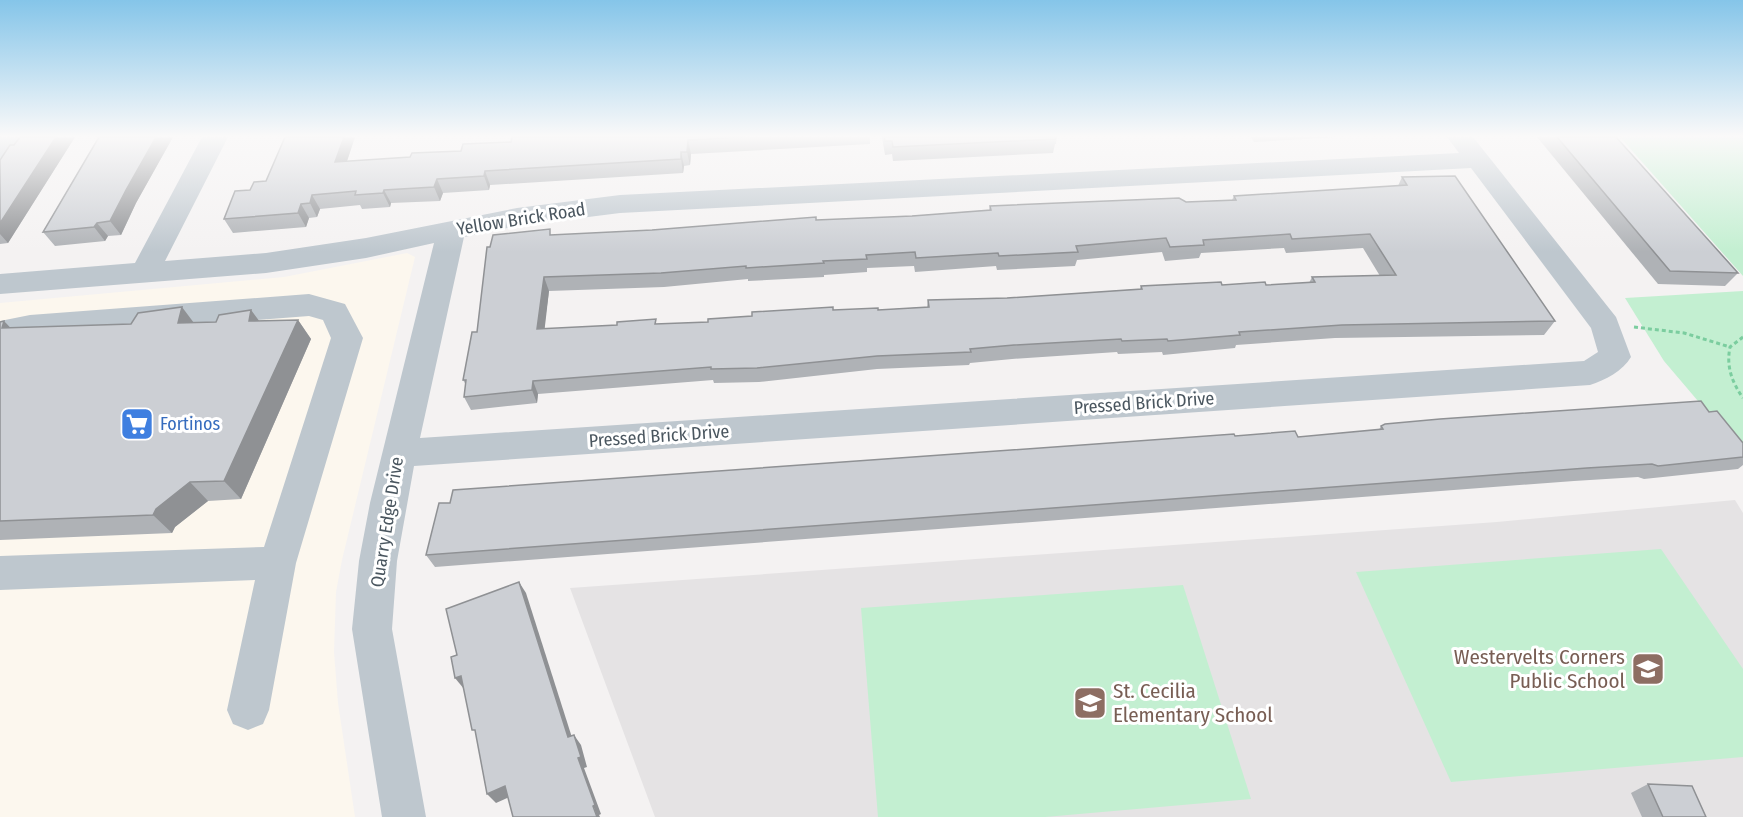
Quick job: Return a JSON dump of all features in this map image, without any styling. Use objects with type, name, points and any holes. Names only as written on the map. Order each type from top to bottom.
[{"type":"street","points":[[145,272],[195,175]]},
{"type":"street","name":"Yellow Brick Road","points":[[0,284],[266,263],[366,248],[517,217],[620,204],[1066,175]]},
{"type":"street","name":"Pressed Brick Drive","points":[[399,453],[1590,373],[1615,357],[1605,325],[1489,175]]},
{"type":"street","name":"Quarry Edge Drive","points":[[404,817],[372,628],[378,561],[399,453],[451,231]]},
{"type":"street","points":[[0,332],[30,326],[309,305],[334,312],[347,338],[277,563],[248,710]]},
{"type":"street","points":[[0,573],[277,563]]},
{"type":"path","points":[[1605,325],[1684,333],[1730,346]]},
{"type":"path","points":[[1743,338],[1730,346],[1726,363],[1735,388],[1743,398]]},
{"type":"shaded area","points":[[407,253],[415,257],[336,592],[334,652],[338,703],[355,817],[0,817],[0,303],[284,277]]},
{"type":"shaded area","name":"St. Cecilia Elementary School","points":[[1735,500],[1743,513],[1743,817],[655,817],[570,588],[1497,522]]},
{"type":"green space","points":[[1654,175],[1743,175],[1743,276]]},
{"type":"green space","points":[[1743,291],[1743,454],[1664,361],[1625,298]]},
{"type":"green space","points":[[1661,549],[1743,669],[1743,757],[1451,782],[1356,572]]},
{"type":"green space","points":[[1183,585],[1251,799],[1045,817],[878,817],[861,608]]},
{"type":"building","points":[[0,175],[31,175],[0,223]]},
{"type":"building","points":[[77,175],[134,175],[110,221],[97,223],[94,227],[43,232]]},
{"type":"building","points":[[269,175],[484,175],[437,179],[434,187],[384,190],[383,193],[355,195],[356,191],[312,195],[310,203],[301,204],[298,213],[224,219],[235,191],[250,190],[254,182],[266,181]]},
{"type":"building","points":[[1589,175],[1650,175],[1738,273],[1670,271]]},
{"type":"building","points":[[1455,176],[1555,321],[1342,325],[1239,332],[1240,335],[1168,341],[1167,339],[1122,341],[1121,339],[1014,345],[970,349],[971,352],[877,356],[757,368],[711,369],[711,367],[533,381],[532,390],[464,397],[466,380],[463,380],[472,332],[477,332],[487,247],[490,247],[493,235],[550,229],[550,235],[652,230],[816,217],[816,220],[912,216],[991,210],[990,206],[1179,198],[1186,202],[1236,200],[1234,196],[1407,185],[1402,177]],"holes":[[[1290,234],[1292,239],[1370,234],[1396,275],[1312,277],[1315,282],[1266,285],[1265,282],[1222,285],[1221,282],[1141,286],[1142,289],[1007,298],[928,300],[929,307],[878,310],[878,308],[833,310],[833,307],[752,312],[752,316],[708,319],[708,322],[655,324],[656,319],[617,322],[617,325],[537,329],[544,277],[661,273],[824,263],[823,261],[867,259],[866,255],[915,252],[916,258],[998,253],[999,256],[1078,252],[1076,246],[1166,238],[1170,247],[1204,245],[1203,240]]]},
{"type":"building","name":"Fortinos","points":[[182,307],[178,323],[216,322],[219,315],[251,310],[249,321],[298,320],[224,481],[190,482],[156,509],[153,515],[0,521],[0,322],[4,321],[2,328],[131,324],[138,313]]},
{"type":"building","points":[[1701,401],[1709,412],[1717,411],[1743,443],[1743,457],[1658,466],[1652,464],[1587,468],[426,555],[439,503],[450,503],[453,490],[1234,434],[1235,436],[1295,431],[1298,437],[1383,429],[1381,426],[1385,424],[1440,419]]},
{"type":"building","points":[[519,582],[568,737],[574,735],[581,757],[578,758],[597,817],[513,817],[505,786],[487,794],[475,730],[472,730],[461,676],[455,678],[451,657],[457,655],[446,609]]},
{"type":"building","points":[[1648,784],[1692,786],[1706,817],[1663,817]]},
{"type":"place","name":"Fortinos","points":[[137,424]]},
{"type":"place","name":"Westervelts Corners Public School","points":[[1648,669]]},
{"type":"place","name":"St. Cecilia Elementary School","points":[[1090,703]]}]
